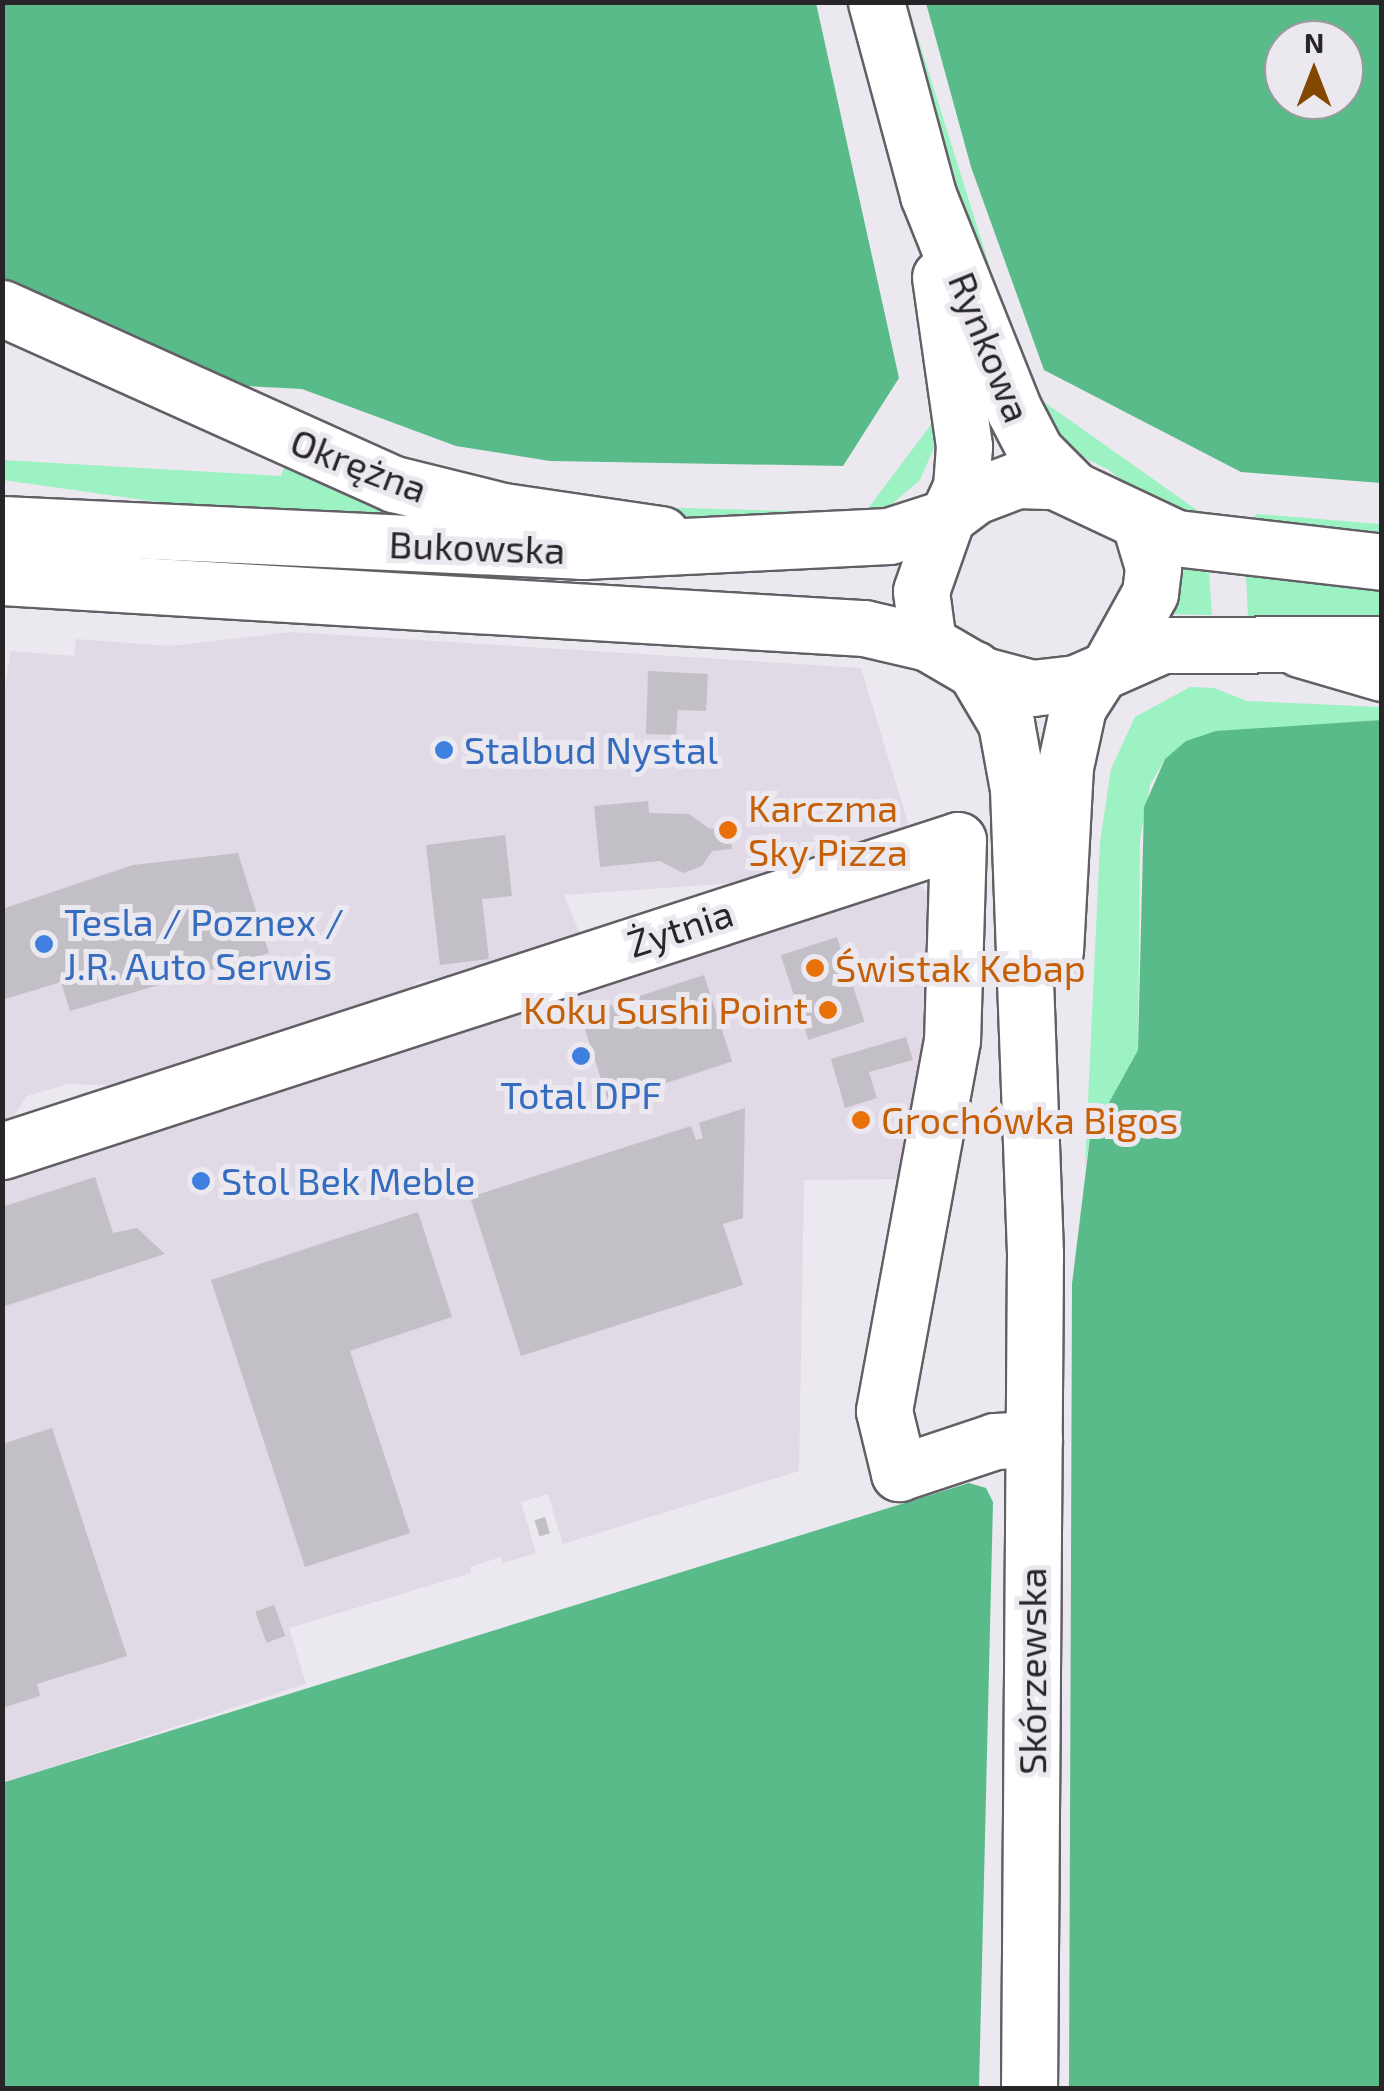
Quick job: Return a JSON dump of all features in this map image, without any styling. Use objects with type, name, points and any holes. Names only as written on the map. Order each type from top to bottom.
[{"type":"street","name":"Rynkowa","points":[[876,2],[928,194],[1028,440],[1071,487]]},
{"type":"street","name":"Rynkowa","points":[[928,194],[964,446],[961,487],[948,517]]},
{"type":"street","name":"Okrężna","points":[[2,308],[394,484],[456,501],[739,546]]},
{"type":"street","points":[[1382,562],[1218,545],[1141,527],[1071,487],[1044,478],[1003,483],[948,517],[921,591],[951,656],[1032,688],[1105,670],[1162,646],[1382,644]]},
{"type":"street","name":"Bukowska","points":[[2,524],[583,551],[739,546],[903,534],[948,517]]},
{"type":"street","points":[[1105,670],[1150,593],[1153,567],[1141,527]]},
{"type":"street","name":"Bukowska","points":[[2,577],[607,609],[869,629],[951,656]]},
{"type":"street","points":[[1283,642],[1333,664],[1382,673]]},
{"type":"street","name":"Skórzewska","points":[[951,656],[1006,723],[1019,823],[1034,1254],[1030,2088]]},
{"type":"street","name":"Skórzewska","points":[[1034,1254],[1065,767],[1078,708],[1105,670]]},
{"type":"street","name":"Żytnia","points":[[2,1151],[1019,823]]},
{"type":"street","points":[[958,840],[952,1040],[884,1411],[899,1473],[996,1441],[1034,1439]]},
{"type":"shaded area","points":[[292,632],[861,668],[908,823],[900,837],[794,879],[564,895],[585,946],[550,959],[416,982],[403,1004],[137,1086],[68,1084],[27,1096],[3,1133],[2,705],[11,651],[74,656],[76,639],[170,646]]},
{"type":"shaded area","points":[[909,877],[935,898],[938,1017],[906,1179],[804,1180],[799,1471],[563,1544],[548,1494],[521,1502],[536,1553],[503,1563],[501,1557],[470,1567],[471,1573],[289,1628],[306,1684],[3,1783],[2,1166]]},
{"type":"green space","points":[[2,3],[816,3],[899,378],[843,466],[550,461],[456,446],[302,389],[228,385],[3,290]]},
{"type":"green space","points":[[899,3],[907,3],[1013,341],[947,176]]},
{"type":"green space","points":[[926,3],[1381,3],[1381,483],[1241,472],[1044,370],[971,167]]},
{"type":"green space","points":[[1027,390],[1214,522],[1143,498],[1109,470],[1065,448]]},
{"type":"green space","points":[[936,418],[936,443],[920,480],[891,505],[863,515]]},
{"type":"green space","points":[[290,453],[429,520],[200,508],[3,480],[2,460],[281,476]]},
{"type":"green space","points":[[535,504],[831,512],[692,519]]},
{"type":"green space","points":[[1256,514],[1381,524],[1381,539],[1250,527]]},
{"type":"green space","points":[[1174,567],[1209,573],[1212,615],[1167,614]]},
{"type":"green space","points":[[1246,576],[1381,590],[1381,618],[1248,617]]},
{"type":"green space","points":[[1190,687],[1214,688],[1247,701],[1381,707],[1381,720],[1292,727],[1165,759],[1150,785],[1140,839],[1138,1050],[1090,1137],[1085,1167],[1100,842],[1111,769],[1135,717]]},
{"type":"green space","points":[[1381,720],[1381,2088],[1069,2088],[1072,1284],[1090,1137],[1138,1050],[1144,807],[1165,759],[1186,741],[1216,731]]},
{"type":"green space","points":[[969,1483],[986,1488],[993,1502],[979,2088],[3,2088],[2,1783]]},
{"type":"building","points":[[648,671],[708,674],[706,711],[678,710],[676,735],[646,734]]},
{"type":"building","points":[[648,801],[649,813],[689,814],[710,829],[730,827],[732,849],[712,851],[702,866],[683,873],[660,861],[600,867],[594,806]]},
{"type":"building","points":[[505,835],[512,896],[482,899],[489,959],[440,965],[426,845]]},
{"type":"building","points":[[238,853],[269,953],[70,1011],[61,982],[2,1000],[2,909],[133,865]]},
{"type":"building","points":[[837,937],[865,1022],[808,1040],[781,955]]},
{"type":"building","points":[[704,975],[732,1062],[608,1102],[580,1015]]},
{"type":"building","points":[[906,1037],[913,1060],[869,1072],[877,1098],[845,1108],[831,1059]]},
{"type":"building","points":[[745,1108],[743,1218],[723,1224],[743,1285],[521,1356],[470,1197],[691,1126],[696,1140],[703,1138],[699,1123]]},
{"type":"building","points":[[95,1177],[113,1233],[137,1228],[165,1254],[2,1307],[2,1207]]},
{"type":"building","points":[[418,1212],[452,1317],[350,1351],[410,1533],[305,1567],[211,1280]]},
{"type":"building","points":[[52,1428],[127,1656],[37,1684],[40,1696],[2,1708],[2,1444]]},
{"type":"building","points":[[545,1517],[550,1533],[539,1536],[534,1520]]},
{"type":"building","points":[[274,1605],[285,1636],[266,1643],[255,1612]]},
{"type":"place","name":"Stalbud Nystal","points":[[444,750]]},
{"type":"place","name":"Karczma Sky Pizza","points":[[728,830]]},
{"type":"place","name":"Tesla / Poznex / J.R. Auto Serwis","points":[[44,944]]},
{"type":"place","name":"Świstak Kebap","points":[[815,968]]},
{"type":"place","name":"Koku Sushi Point","points":[[828,1010]]},
{"type":"place","name":"Total DPF","points":[[581,1056]]},
{"type":"place","name":"Grochówka Bigos","points":[[861,1120]]},
{"type":"place","name":"Stol Bek Meble","points":[[201,1181]]}]
